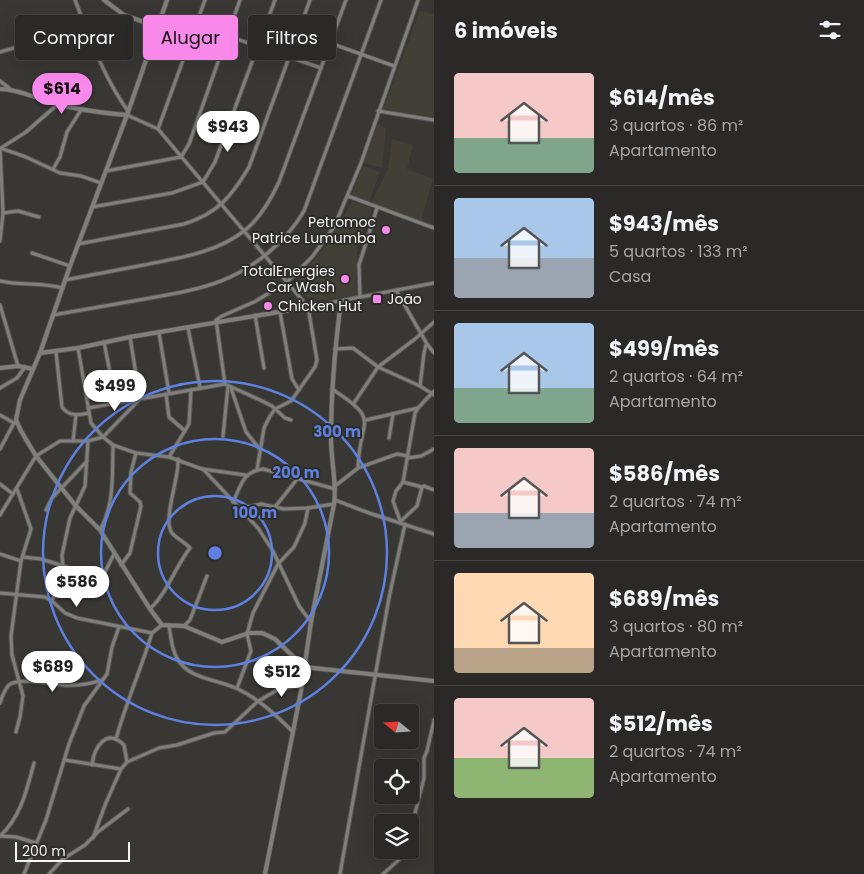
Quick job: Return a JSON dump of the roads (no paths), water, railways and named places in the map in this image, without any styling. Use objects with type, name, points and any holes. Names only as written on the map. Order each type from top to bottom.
[{"type":"street","points":[[75,0],[81,15]]},
{"type":"street","points":[[104,0],[124,14],[143,21]]},
{"type":"street","points":[[162,15],[167,0]]},
{"type":"street","points":[[200,15],[206,0]]},
{"type":"street","points":[[235,15],[240,0]]},
{"type":"street","points":[[269,15],[274,0]]},
{"type":"street","points":[[305,15],[310,0]]},
{"type":"street","points":[[336,27],[346,0]]},
{"type":"street","points":[[53,315],[188,291],[221,281],[255,263],[280,243],[295,227],[304,211],[381,0]]},
{"type":"street","points":[[259,448],[246,432],[228,385],[216,320],[256,301],[287,282],[312,257],[334,227],[348,196],[418,0]]},
{"type":"street","points":[[336,45],[394,66]]},
{"type":"street","points":[[0,52],[15,47]]},
{"type":"street","points":[[100,60],[127,113]]},
{"type":"street","points":[[0,449],[15,423],[20,400],[40,353],[146,60]]},
{"type":"street","points":[[158,129],[183,60]]},
{"type":"street","points":[[106,171],[181,157],[189,144],[219,60]]},
{"type":"street","points":[[92,207],[172,193],[203,182],[215,162],[253,60]]},
{"type":"street","points":[[78,244],[184,224],[197,220],[222,204],[240,183],[249,167],[289,60]]},
{"type":"street","points":[[298,60],[321,68]]},
{"type":"street","points":[[65,280],[190,256],[213,249],[244,232],[270,200],[279,182],[324,60]]},
{"type":"street","points":[[0,81],[9,88],[81,110],[127,113],[158,129],[308,307],[316,363],[299,390],[288,402],[275,409],[264,428],[256,470]]},
{"type":"street","points":[[0,89],[9,88]]},
{"type":"street","points":[[0,148],[26,132],[58,104]]},
{"type":"street","points":[[53,170],[60,156],[67,132],[81,110]]},
{"type":"street","points":[[378,111],[434,120]]},
{"type":"street","points":[[0,148],[26,157],[53,170],[101,183]]},
{"type":"street","points":[[0,148],[4,213],[0,239]]},
{"type":"street","points":[[348,196],[434,228]]},
{"type":"street","points":[[360,297],[360,260],[378,208]]},
{"type":"street","points":[[4,213],[18,212],[39,217]]},
{"type":"street","points":[[32,253],[70,266]]},
{"type":"street","points":[[0,281],[20,285],[44,284],[62,288]]},
{"type":"street","points":[[40,353],[56,352],[434,283]]},
{"type":"street","points":[[396,290],[434,353]]},
{"type":"street","points":[[265,874],[302,685],[311,622],[336,488],[332,463],[332,389],[334,349],[341,301]]},
{"type":"street","points":[[0,305],[18,366]]},
{"type":"street","points":[[280,312],[292,379],[299,390]]},
{"type":"street","points":[[254,315],[264,368]]},
{"type":"street","points":[[0,322],[5,326]]},
{"type":"street","points":[[354,403],[378,367],[434,322]]},
{"type":"street","points":[[188,328],[200,387]]},
{"type":"street","points":[[159,333],[168,393],[169,417],[185,431]]},
{"type":"street","points":[[130,337],[140,399]]},
{"type":"street","points":[[104,342],[116,403]]},
{"type":"street","points":[[420,386],[427,344]]},
{"type":"street","points":[[78,348],[93,427],[113,444],[136,452],[178,459],[202,468],[245,475],[256,470],[273,470],[336,488]]},
{"type":"street","points":[[334,349],[353,348],[378,367],[433,393],[415,413],[403,482],[396,491],[393,501],[402,523]]},
{"type":"street","points":[[56,352],[62,407],[66,412],[76,415],[89,413]]},
{"type":"street","points":[[0,368],[18,366],[33,368]]},
{"type":"street","points":[[0,388],[16,378],[25,367]]},
{"type":"street","points":[[223,436],[228,385]]},
{"type":"street","points":[[88,408],[200,387],[228,385],[260,400],[285,418],[291,420]]},
{"type":"street","points":[[332,389],[354,403],[366,420],[358,468]]},
{"type":"street","points":[[169,457],[189,424],[191,390]]},
{"type":"street","points":[[0,515],[36,456],[55,442],[88,441],[103,437],[140,399]]},
{"type":"street","points":[[366,420],[418,408]]},
{"type":"street","points":[[389,438],[393,414]]},
{"type":"street","points":[[0,415],[15,423],[36,456],[60,488],[75,506],[100,530],[121,565],[162,625]]},
{"type":"street","points":[[73,441],[76,415]]},
{"type":"street","points":[[52,601],[63,567],[64,546],[70,518],[85,486],[88,441]]},
{"type":"street","points":[[100,530],[105,521],[110,501],[113,444]]},
{"type":"street","points":[[336,488],[358,468],[397,454],[408,457],[421,456],[434,449]]},
{"type":"street","points":[[121,565],[130,553],[141,506],[140,502],[130,493],[131,472],[136,452]]},
{"type":"street","points":[[150,609],[161,596],[182,558],[190,548],[172,533],[168,522],[173,487],[179,467],[178,459]]},
{"type":"street","points":[[46,510],[60,488],[87,461]]},
{"type":"street","points":[[202,468],[258,528],[273,551],[299,606],[311,622]]},
{"type":"street","points":[[233,503],[245,475]]},
{"type":"street","points":[[275,507],[298,478]]},
{"type":"street","points":[[403,482],[434,490]]},
{"type":"street","points":[[0,484],[13,494]]},
{"type":"street","points":[[340,874],[402,523],[417,506],[422,487]]},
{"type":"street","points":[[16,488],[31,529],[21,561],[10,649],[23,696],[16,732]]},
{"type":"street","points":[[238,508],[261,504],[275,507],[308,508],[334,502],[434,534]]},
{"type":"street","points":[[237,688],[251,651],[247,634],[252,613],[278,564],[294,547],[305,523],[308,508]]},
{"type":"street","points":[[0,554],[21,561]]},
{"type":"street","points":[[23,557],[40,559],[83,572],[103,573],[114,554]]},
{"type":"street","points":[[184,626],[190,620],[207,576]]},
{"type":"street","points":[[0,593],[39,596],[52,601],[65,613],[77,618],[152,633]]},
{"type":"street","points":[[116,740],[152,633],[162,625],[184,626],[222,642],[247,634],[262,633],[275,639],[304,667],[434,681]]},
{"type":"street","points":[[169,625],[175,655],[182,666],[189,671],[237,688],[279,718],[293,732]]},
{"type":"street","points":[[24,874],[46,820],[84,706],[107,674],[112,647],[119,627]]},
{"type":"street","points":[[0,703],[9,685],[20,682],[34,681],[64,685],[88,683],[103,679]]},
{"type":"street","points":[[93,838],[121,769],[127,762],[159,748],[177,745],[214,733],[225,732],[257,702],[277,690],[302,685]]},
{"type":"street","points":[[415,814],[424,774],[424,758],[434,720]]},
{"type":"street","points":[[92,765],[94,753],[103,740],[116,740],[124,745],[127,762]]},
{"type":"street","points":[[65,760],[121,769]]},
{"type":"street","points":[[0,836],[12,821],[24,800],[34,763]]},
{"type":"street","points":[[49,874],[63,859],[85,845],[99,831],[128,809]]},
{"type":"street","points":[[0,836],[16,837],[36,843]]},
{"type":"street","points":[[383,874],[399,859]]},
{"type":"place","name":"Petromoc Patrice Lumumba","points":[[386,230]]},
{"type":"place","name":"TotalEnergies Car Wash","points":[[345,279]]},
{"type":"place","name":"João","points":[[377,299]]},
{"type":"place","name":"Chicken Hut","points":[[268,306]]}]
